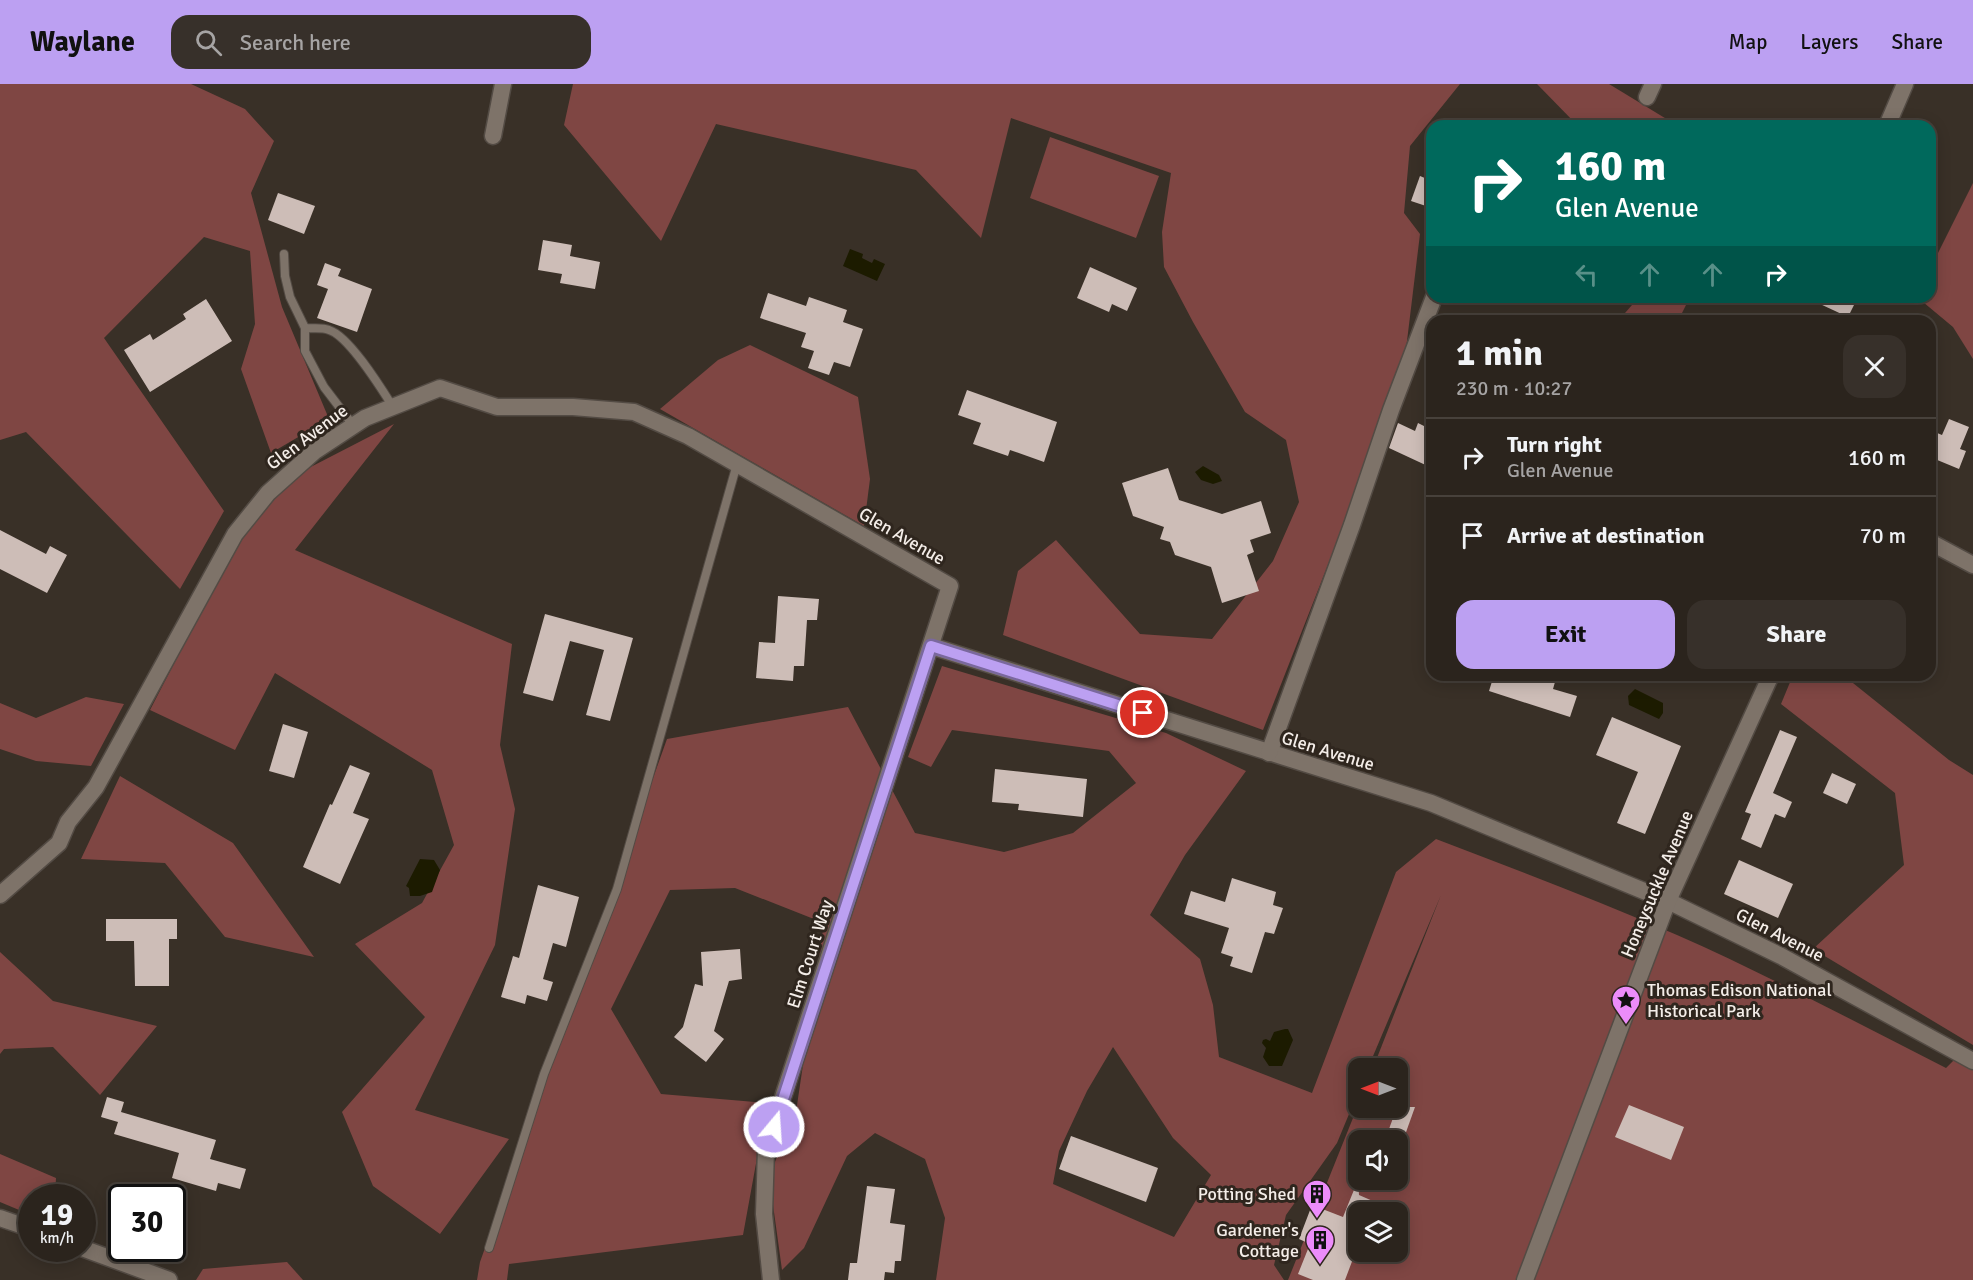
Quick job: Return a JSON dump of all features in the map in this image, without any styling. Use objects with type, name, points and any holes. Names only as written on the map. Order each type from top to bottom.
[{"type":"street","points":[[493,136],[503,84]]},
{"type":"street","points":[[1890,120],[1905,84]]},
{"type":"street","points":[[1269,753],[1426,318]]},
{"type":"street","name":"Glen Avenue","points":[[0,895],[59,843],[68,822],[96,787],[235,534],[272,489],[315,451],[353,425],[440,388],[498,407],[573,407],[634,412],[688,436],[950,586],[931,646],[1431,803],[1668,901],[1781,956],[1973,1061]]},
{"type":"street","points":[[1936,545],[1973,565]]},
{"type":"street","name":"Elm Court Way","points":[[771,1280],[764,1214],[766,1149],[931,646]]},
{"type":"street","name":"Honeysuckle Avenue","points":[[1525,1280],[1668,901],[1768,681]]},
{"type":"street","points":[[0,1218],[18,1224]]},
{"type":"street","points":[[96,1253],[169,1280]]},
{"type":"lane","points":[[284,254],[285,276],[290,297],[305,328],[305,351],[324,387],[353,425]]},
{"type":"lane","points":[[305,328],[329,330],[338,335],[378,382],[393,407]]},
{"type":"lane","points":[[489,1248],[544,1074],[617,889],[737,464]]},
{"type":"shaded area","points":[[0,84],[191,84],[245,109],[274,141],[251,193],[282,307],[329,419],[271,453],[241,369],[255,324],[250,251],[204,237],[104,338],[224,511],[180,589],[26,432],[0,440]]},
{"type":"shaded area","points":[[573,84],[1460,84],[1431,120],[1426,120],[1426,126],[1410,146],[1404,213],[1420,234],[1403,374],[1263,730],[1003,635],[1018,571],[1056,540],[1140,634],[1212,639],[1273,561],[1299,502],[1286,440],[1245,412],[1164,267],[1162,232],[1171,173],[1011,118],[981,238],[916,170],[716,124],[661,241],[564,125]]},
{"type":"shaded area","points":[[1537,84],[1609,84],[1668,120],[1572,120]]},
{"type":"shaded area","points":[[1050,137],[1159,176],[1136,238],[1030,198]]},
{"type":"shaded area","points":[[1973,183],[1973,359],[1953,327],[1924,303],[1936,303],[1936,257]]},
{"type":"shaded area","points":[[850,249],[863,254],[862,258],[872,263],[874,259],[885,264],[877,281],[843,266]]},
{"type":"shaded area","points":[[1634,303],[1687,303],[1681,315],[1623,315]]},
{"type":"shaded area","points":[[750,345],[858,397],[870,479],[864,526],[660,409],[718,360]]},
{"type":"shaded area","points":[[394,424],[295,550],[512,644],[500,745],[515,809],[495,945],[415,1110],[509,1139],[440,1234],[373,1186],[342,1112],[425,1017],[355,944],[422,903],[454,845],[432,770],[275,673],[235,750],[150,710],[243,530],[299,473]]},
{"type":"shaded area","points":[[1203,466],[1219,475],[1222,481],[1213,484],[1201,480],[1195,472]]},
{"type":"shaded area","points":[[942,666],[1166,733],[1246,771],[1185,855],[1150,915],[1200,959],[1213,1005],[1219,1057],[1312,1093],[1396,872],[1436,839],[1587,897],[1711,950],[1946,1068],[1957,1057],[1973,1067],[1973,1280],[1288,1280],[1348,1130],[1348,1190],[1408,1190],[1408,1130],[1348,1130],[1353,1118],[1408,1118],[1408,1058],[1377,1058],[1441,895],[1372,1058],[1348,1058],[1348,1116],[1337,1143],[1286,1215],[1274,1265],[1284,1280],[936,1280],[945,1218],[925,1159],[875,1133],[847,1156],[804,1248],[782,1270],[769,1176],[796,1112],[824,923],[735,888],[670,890],[611,1009],[661,1094],[767,1103],[743,1235],[509,1264],[507,1280],[477,1280],[480,1262],[667,739],[848,707],[915,833],[1004,852],[1073,833],[1136,783],[1109,751],[952,730],[931,767],[908,757]],"holes":[[[1113,1047],[1173,1138],[1211,1175],[1174,1237],[1053,1184],[1059,1151],[1087,1091]]]},
{"type":"shaded area","points":[[1791,681],[1850,681],[1949,760],[1973,775],[1973,1045],[1813,949],[1904,865],[1895,793],[1781,704]]},
{"type":"shaded area","points":[[1635,689],[1663,703],[1663,713],[1659,719],[1629,705],[1628,696]]},
{"type":"shaded area","points":[[86,697],[124,704],[91,766],[36,761],[0,749],[0,703],[36,718]]},
{"type":"shaded area","points":[[120,776],[233,843],[314,957],[225,937],[165,863],[81,859]]},
{"type":"shaded area","points":[[420,859],[434,860],[440,870],[432,892],[410,896],[409,888],[406,886]]},
{"type":"shaded area","points":[[0,952],[53,1001],[157,1026],[100,1095],[53,1047],[4,1049],[0,1054]]},
{"type":"shaded area","points":[[1288,1029],[1293,1040],[1282,1066],[1269,1066],[1263,1057],[1266,1048],[1262,1043],[1263,1040],[1270,1041],[1274,1032]]},
{"type":"shaded area","points":[[0,1154],[56,1178],[56,1184],[18,1184],[18,1210],[0,1202]]},
{"type":"shaded area","points":[[287,1262],[303,1280],[196,1280],[203,1269]]},
{"type":"building","points":[[1420,176],[1426,178],[1426,206],[1411,201]]},
{"type":"building","points":[[278,193],[315,206],[304,234],[268,220]]},
{"type":"building","points":[[543,240],[572,245],[570,256],[600,262],[595,289],[560,283],[562,274],[538,270]]},
{"type":"building","points":[[325,263],[341,269],[338,276],[372,289],[357,332],[317,318],[328,289],[317,285]]},
{"type":"building","points":[[1090,267],[1137,288],[1127,311],[1112,304],[1109,312],[1077,298]]},
{"type":"building","points":[[768,293],[806,306],[809,297],[847,310],[843,322],[863,329],[850,367],[834,362],[829,375],[808,368],[814,351],[801,347],[806,333],[760,318]]},
{"type":"building","points":[[206,299],[232,341],[150,392],[124,350],[150,334],[153,340],[186,319],[183,314]]},
{"type":"building","points":[[1818,303],[1855,303],[1849,315],[1844,315]]},
{"type":"building","points":[[967,390],[1057,422],[1044,462],[1010,450],[1008,456],[973,444],[981,423],[958,415]]},
{"type":"building","points":[[1949,419],[1969,427],[1960,449],[1966,451],[1959,469],[1936,459],[1936,432],[1942,435]]},
{"type":"building","points":[[1398,423],[1415,431],[1418,423],[1426,427],[1426,465],[1389,448]]},
{"type":"building","points":[[1168,468],[1179,500],[1222,514],[1261,501],[1271,533],[1250,540],[1254,552],[1247,555],[1259,591],[1222,603],[1211,567],[1175,555],[1170,542],[1160,539],[1164,527],[1133,516],[1122,483]]},
{"type":"building","points":[[0,530],[46,554],[50,546],[67,555],[47,593],[0,569]]},
{"type":"building","points":[[778,596],[819,599],[817,620],[807,620],[804,666],[794,666],[793,681],[756,678],[759,642],[775,643]]},
{"type":"building","points":[[545,614],[633,638],[610,721],[586,715],[604,650],[570,641],[553,701],[523,693]]},
{"type":"building","points":[[1492,681],[1555,681],[1553,689],[1577,696],[1570,717],[1489,691]]},
{"type":"building","points":[[1612,717],[1681,746],[1645,834],[1617,823],[1638,772],[1596,755]]},
{"type":"building","points":[[283,724],[308,732],[294,778],[269,771]]},
{"type":"building","points":[[1780,730],[1797,737],[1773,793],[1792,802],[1785,818],[1775,814],[1761,848],[1741,839],[1751,814],[1745,812]]},
{"type":"building","points":[[350,765],[370,773],[353,813],[369,819],[340,884],[303,867],[330,804],[332,805]]},
{"type":"building","points":[[995,769],[1087,779],[1083,817],[1018,810],[1019,804],[992,802]]},
{"type":"building","points":[[1832,773],[1856,784],[1847,804],[1823,793]]},
{"type":"building","points":[[1739,860],[1793,884],[1778,918],[1724,894]]},
{"type":"building","points":[[1232,878],[1276,892],[1273,905],[1283,908],[1274,934],[1265,932],[1252,973],[1230,966],[1233,957],[1221,953],[1229,928],[1184,914],[1191,891],[1225,902]]},
{"type":"building","points":[[538,885],[579,897],[566,947],[553,943],[543,979],[553,982],[547,1001],[527,995],[525,1004],[501,997],[513,956],[519,958]]},
{"type":"building","points":[[106,919],[177,919],[177,939],[169,939],[169,986],[135,986],[134,941],[106,941]]},
{"type":"building","points":[[740,949],[742,979],[729,981],[714,1031],[724,1039],[706,1062],[674,1037],[683,1027],[695,984],[703,986],[701,952]]},
{"type":"building","points":[[107,1097],[124,1102],[121,1112],[216,1140],[210,1159],[246,1169],[240,1189],[218,1183],[216,1191],[172,1178],[179,1153],[114,1134],[118,1122],[101,1117]]},
{"type":"building","points":[[1629,1105],[1684,1127],[1671,1160],[1615,1137]]},
{"type":"building","points":[[1408,1107],[1415,1107],[1407,1130],[1389,1129],[1393,1118],[1408,1118]]},
{"type":"building","points":[[1071,1136],[1158,1168],[1146,1202],[1059,1169]]},
{"type":"building","points":[[867,1186],[895,1189],[890,1223],[905,1225],[901,1261],[895,1261],[894,1273],[885,1272],[884,1280],[848,1280],[850,1263],[857,1263]]},
{"type":"building","points":[[1354,1190],[1359,1190],[1359,1195],[1375,1202],[1349,1202]]},
{"type":"building","points":[[1312,1205],[1343,1217],[1348,1205],[1348,1262],[1352,1262],[1345,1280],[1313,1280],[1298,1274],[1310,1244],[1299,1239]]},
{"type":"place","name":"Thomas Edison National Historical Park","points":[[1626,1026]]},
{"type":"place","name":"Potting Shed","points":[[1317,1220]]},
{"type":"place","name":"Gardener's Cottage","points":[[1320,1266]]},
{"type":"route","points":[[774,1127],[931,646],[1143,713]]}]
